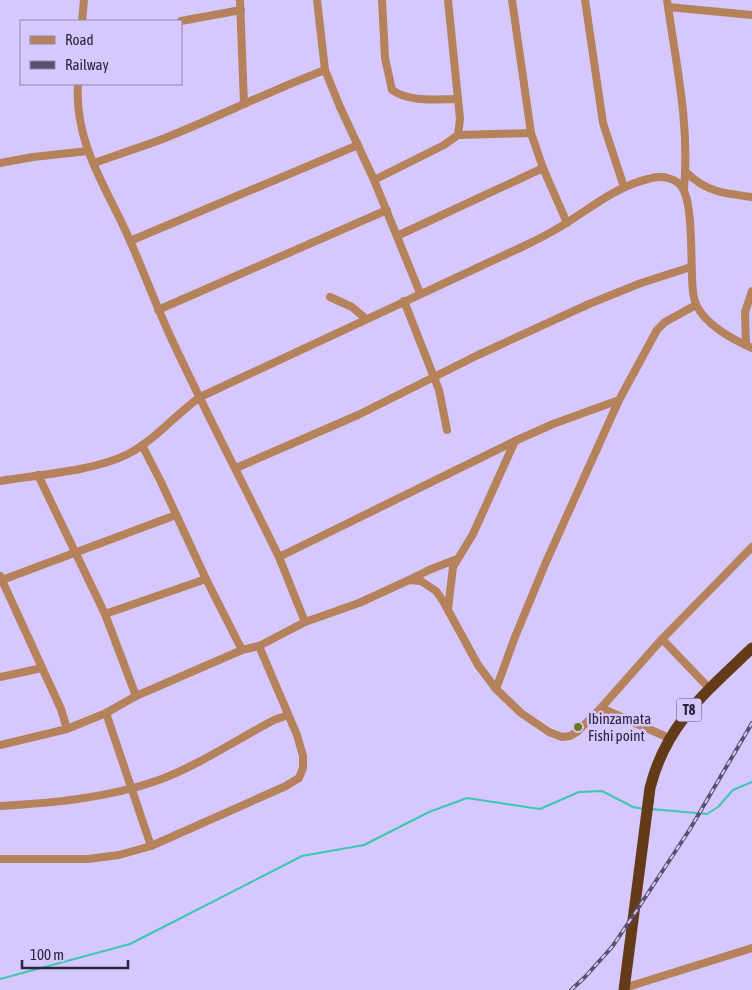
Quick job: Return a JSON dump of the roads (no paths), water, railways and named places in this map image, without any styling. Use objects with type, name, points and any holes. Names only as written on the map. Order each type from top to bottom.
[{"type":"highway","name":"T8","points":[[624,989],[650,788],[659,758],[669,738],[686,713],[752,648]]},
{"type":"street","points":[[82,20],[84,0]]},
{"type":"street","points":[[240,0],[244,104]]},
{"type":"street","points":[[317,0],[325,70],[387,210],[420,294]]},
{"type":"street","points":[[382,0],[385,58],[392,90],[409,98],[458,99]]},
{"type":"street","points":[[448,0],[460,119],[458,135]]},
{"type":"street","points":[[512,0],[531,133],[543,168],[567,223]]},
{"type":"street","points":[[585,0],[602,124],[624,187]]},
{"type":"street","points":[[749,346],[714,326],[696,305],[692,292],[688,215],[684,189],[686,172],[685,124],[668,4],[752,15]]},
{"type":"street","points":[[182,21],[241,10]]},
{"type":"street","points":[[94,163],[168,137],[280,87],[325,70]]},
{"type":"street","points":[[78,85],[78,116],[88,151],[102,186],[130,241],[158,310],[279,557],[305,622]]},
{"type":"street","points":[[374,180],[444,145],[458,135],[531,133]]},
{"type":"street","points":[[130,241],[358,145]]},
{"type":"street","points":[[0,163],[88,151]]},
{"type":"street","points":[[397,236],[543,168]]},
{"type":"street","points":[[686,172],[696,182],[722,194],[752,197]]},
{"type":"street","points":[[0,481],[84,468],[111,461],[127,454],[142,445],[200,397],[509,254],[567,223],[624,187],[659,177],[675,180],[684,189]]},
{"type":"street","points":[[158,310],[387,210]]},
{"type":"street","points":[[236,468],[358,415],[434,376],[589,304],[641,283],[691,267]]},
{"type":"street","points":[[749,346],[746,312],[752,291]]},
{"type":"street","points":[[330,297],[352,307],[366,319]]},
{"type":"street","points":[[404,301],[434,376],[444,406],[448,430]]},
{"type":"street","points":[[496,690],[515,637],[546,562],[619,400],[657,330],[665,322],[696,305]]},
{"type":"street","points":[[279,557],[515,442],[562,421],[619,400]]},
{"type":"street","points":[[448,609],[451,575],[457,559],[473,534],[515,442]]},
{"type":"street","points":[[142,445],[162,482],[206,579],[242,650]]},
{"type":"street","points":[[38,475],[105,614],[136,696]]},
{"type":"street","points":[[67,728],[61,709],[1,578],[176,515]]},
{"type":"street","points":[[409,580],[421,581],[436,591],[448,609],[478,666],[496,690],[521,713],[549,732],[562,737],[570,736],[577,732],[601,708],[662,639],[752,547]]},
{"type":"street","points":[[0,745],[67,728],[106,713],[136,696],[242,650],[258,646],[305,622],[360,603],[457,559]]},
{"type":"street","points":[[105,614],[206,579]]},
{"type":"street","points":[[662,639],[710,688]]},
{"type":"street","points":[[0,859],[88,859],[119,855],[151,846],[262,798],[299,778],[303,768],[297,735],[258,646]]},
{"type":"street","points":[[0,677],[42,668]]},
{"type":"street","points":[[601,708],[669,738]]},
{"type":"street","points":[[106,713],[151,846]]},
{"type":"street","points":[[0,806],[94,797],[158,780],[180,771],[274,720],[288,715]]},
{"type":"street","points":[[624,989],[752,948]]},
{"type":"waterway","points":[[651,809],[707,814],[718,807],[733,790],[752,782]]},
{"type":"waterway","points":[[0,979],[130,944],[302,856],[364,845],[429,812],[467,798],[540,809],[579,792],[602,791],[633,807],[644,809]]},
{"type":"railway","points":[[571,990],[612,947],[690,829],[752,723]]},
{"type":"place","name":"Ibinzamata Fishi point","points":[[578,727]]}]
